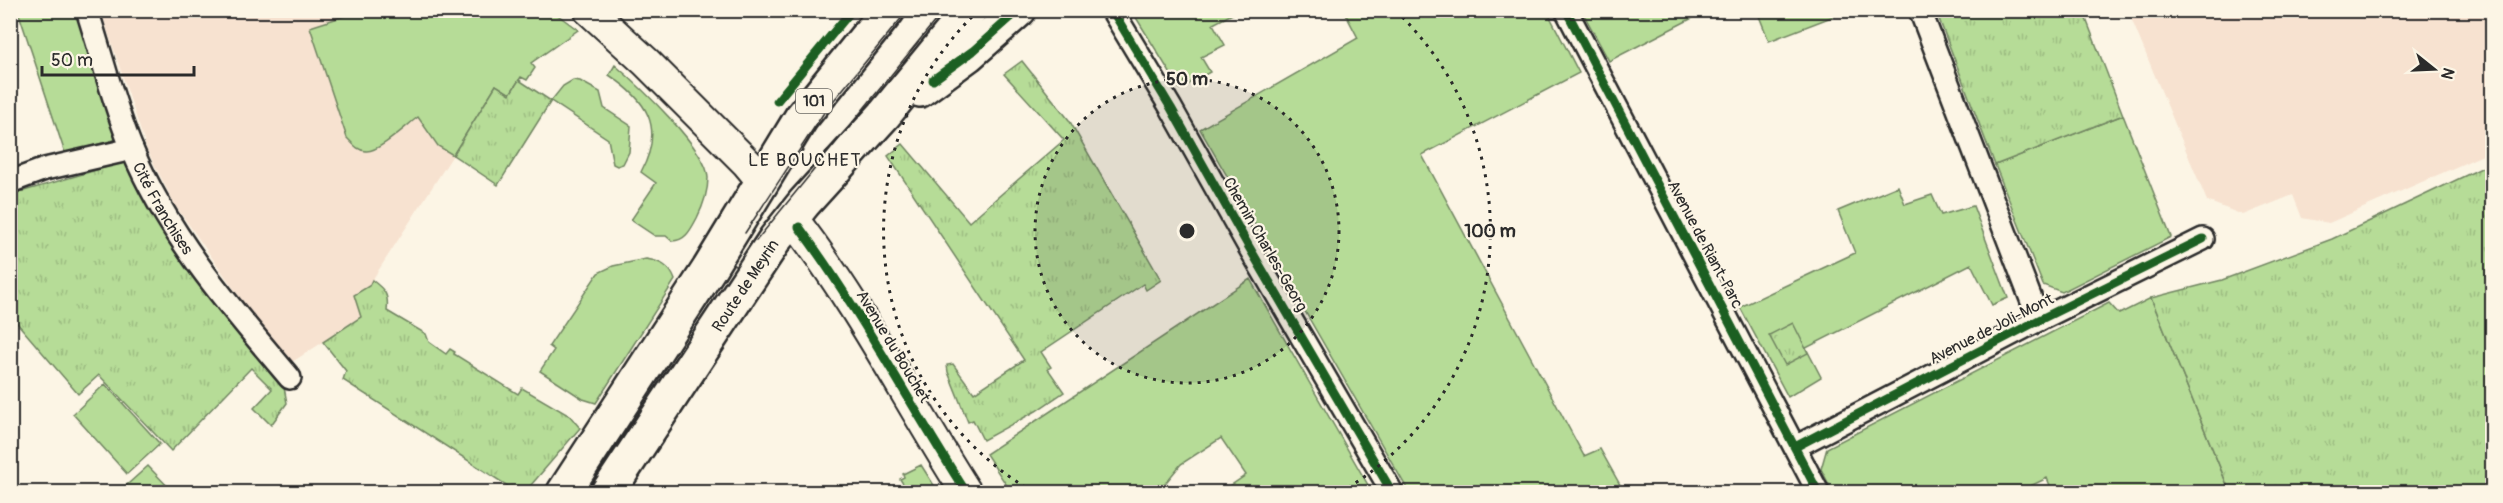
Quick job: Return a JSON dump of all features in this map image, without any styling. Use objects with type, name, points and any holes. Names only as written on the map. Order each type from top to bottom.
[{"type":"main road","name":"101","points":[[564,492],[709,269],[801,118],[888,10]]},
{"type":"main road","name":"Route de Meyrin","points":[[609,492],[742,286],[792,218],[884,115],[970,10]]},
{"type":"main road","points":[[884,115],[968,55],[1019,10]]},
{"type":"main road","points":[[762,181],[792,218]]},
{"type":"street","name":"Cité Franchises","points":[[87,10],[132,149],[166,214],[200,269],[290,378]]},
{"type":"street","points":[[589,10],[646,62],[739,154],[762,181]]},
{"type":"street","name":"Chemin Charles-Georg","points":[[1112,10],[1392,492]]},
{"type":"street","name":"Avenue de Riant-Parc","points":[[1566,10],[1818,492]]},
{"type":"street","name":"Avenue de Joli-Mont","points":[[1920,10],[2039,320]]},
{"type":"street","points":[[10,182],[45,169],[132,149]]},
{"type":"street","name":"Avenue du Bouchet","points":[[792,218],[831,272],[900,381],[933,443],[966,492]]},
{"type":"street","name":"Avenue de Joli-Mont","points":[[1796,447],[2039,320],[2203,239]]},
{"type":"shaded area","points":[[101,11],[360,11],[310,28],[375,150],[418,116],[438,146],[453,155],[369,285],[362,317],[292,362],[255,319],[175,205],[147,150]]},
{"type":"shaded area","points":[[2128,11],[2492,11],[2492,151],[2329,223],[2302,218],[2293,195],[2243,215],[2207,201]]},
{"type":"green space","points":[[11,10],[77,11],[118,132],[114,140],[65,153],[18,11],[11,13]]},
{"type":"green space","points":[[551,10],[578,30],[531,63],[535,68],[527,80],[521,77],[510,94],[496,85],[453,155],[438,146],[418,117],[372,150],[360,150],[356,147],[347,138],[310,27],[360,11]]},
{"type":"green space","points":[[1132,11],[1238,11],[1213,24],[1225,45],[1201,57],[1210,72],[1180,89]]},
{"type":"green space","points":[[1344,11],[1547,11],[1579,73],[1422,155],[1584,456],[1600,449],[1624,492],[1409,492],[1200,129],[1358,38]]},
{"type":"green space","points":[[1582,11],[1706,11],[1609,61]]},
{"type":"green space","points":[[1757,11],[1847,11],[1769,41]]},
{"type":"green space","points":[[1936,11],[2083,11],[2123,115],[1995,165]]},
{"type":"green space","points":[[1022,61],[1069,120],[1161,280],[1146,290],[1143,284],[1041,352],[1051,367],[1048,369],[1064,392],[1036,411],[983,440],[973,420],[968,422],[947,365],[953,364],[974,393],[1024,360],[888,156],[903,144],[969,222],[1064,140],[1004,74]]},
{"type":"green space","points":[[615,65],[670,118],[697,151],[705,166],[708,183],[701,209],[688,234],[681,239],[672,241],[666,236],[655,236],[631,220],[656,183],[641,172],[648,156],[651,128],[642,105],[622,84],[609,75]]},
{"type":"green space","points":[[519,80],[551,101],[498,185],[453,155],[496,85],[510,94]]},
{"type":"green space","points":[[573,80],[580,81],[600,92],[604,108],[631,126],[629,152],[623,164],[617,166],[613,164],[608,139],[551,101],[563,86]]},
{"type":"green space","points":[[2123,115],[2171,237],[2062,292],[2043,285],[1995,165]]},
{"type":"green space","points":[[124,162],[133,167],[206,293],[284,387],[287,403],[271,425],[254,408],[272,389],[251,368],[171,451],[99,375],[78,394],[11,316],[10,195]]},
{"type":"green space","points":[[2492,163],[2492,492],[2230,492],[2151,298],[2222,280],[2332,239]]},
{"type":"green space","points":[[1898,186],[1905,204],[1932,195],[1941,215],[1973,206],[2008,298],[1992,305],[1971,264],[1806,348],[1821,377],[1788,397],[1740,307],[1855,253],[1838,211]]},
{"type":"green space","points":[[646,259],[664,265],[675,280],[596,403],[583,399],[540,371],[554,350],[549,346],[598,273],[613,266]]},
{"type":"green space","points":[[1250,279],[1372,492],[1221,492],[1246,475],[1221,438],[1181,464],[1158,492],[1011,492],[986,454]]},
{"type":"green space","points":[[372,280],[385,293],[387,311],[426,334],[429,342],[446,354],[450,349],[455,352],[454,354],[518,394],[522,388],[570,416],[580,428],[525,492],[517,492],[343,380],[346,371],[323,342],[361,317],[354,295],[369,286]]},
{"type":"green space","points":[[2151,298],[2230,492],[2042,492],[2051,488],[2047,478],[2018,492],[1833,492],[1821,469],[1827,448],[2109,303],[2119,314]]},
{"type":"green space","points":[[1793,323],[1808,353],[1785,365],[1769,335]]},
{"type":"green space","points":[[105,384],[160,444],[127,474],[73,414]]},
{"type":"green space","points":[[921,465],[937,492],[896,492],[905,487],[900,479],[904,477],[903,474]]},
{"type":"green space","points":[[148,466],[173,492],[119,492]]},
{"type":"tram line","points":[[745,233],[825,111],[908,10]]},
{"type":"tram line","points":[[756,241],[944,10]]},
{"type":"cycle path","points":[[777,101],[852,10]]},
{"type":"cycle path","points":[[933,80],[973,51],[1019,10]]},
{"type":"cycle path","points":[[1112,10],[1392,492]]},
{"type":"cycle path","points":[[1566,10],[1818,492]]},
{"type":"cycle path","points":[[799,227],[864,325],[966,492]]},
{"type":"cycle path","points":[[1795,447],[2039,320],[2203,239]]},
{"type":"district","name":"LE BOUCHET","points":[[805,160]]}]
